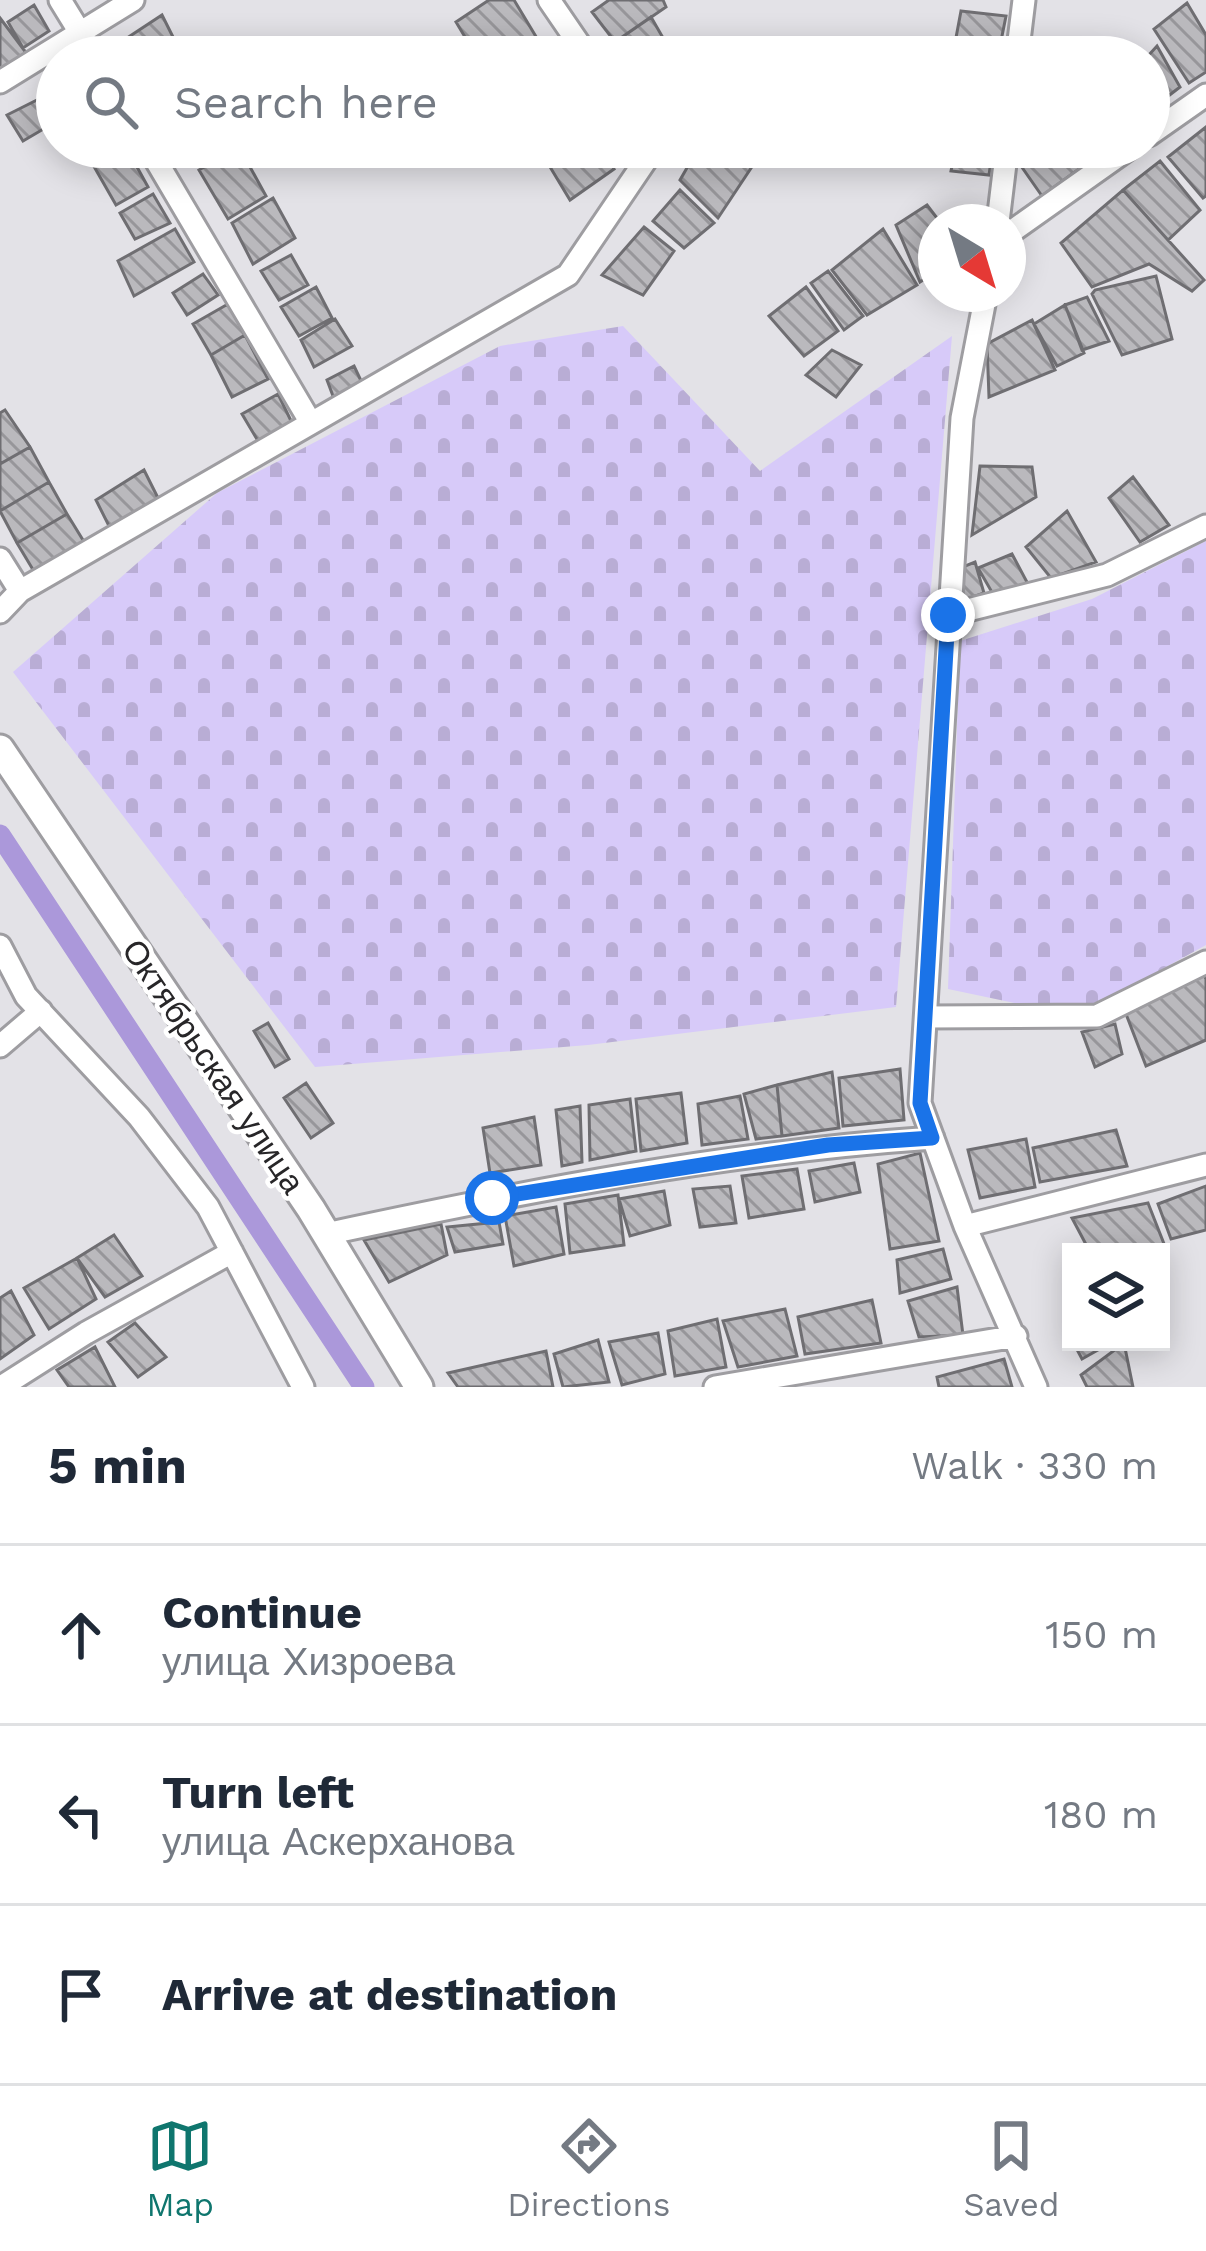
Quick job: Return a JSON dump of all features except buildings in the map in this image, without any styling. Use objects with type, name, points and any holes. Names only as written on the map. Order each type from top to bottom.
[{"type":"street","points":[[60,0],[82,36]]},
{"type":"street","points":[[75,36],[133,0]]},
{"type":"street","points":[[549,0],[574,36]]},
{"type":"street","points":[[1020,36],[1024,0]]},
{"type":"street","points":[[0,82],[36,60]]},
{"type":"street","points":[[1170,120],[1206,95]]},
{"type":"street","points":[[160,168],[310,423]]},
{"type":"street","points":[[0,612],[20,592],[568,274],[638,168]]},
{"type":"street","points":[[1000,204],[1004,168]]},
{"type":"street","points":[[1026,221],[1101,168]]},
{"type":"street","points":[[983,312],[962,418],[920,1103],[964,1226],[1036,1387]]},
{"type":"street","points":[[948,615],[1107,575],[1206,526]]},
{"type":"street","points":[[0,559],[20,592]]},
{"type":"street","name":"Октябрьская улица","points":[[0,749],[326,1234],[419,1387]]},
{"type":"street","points":[[0,946],[26,996],[139,1117],[208,1207],[303,1387]]},
{"type":"street","points":[[927,1017],[1097,1016],[1206,962]]},
{"type":"street","points":[[0,1046],[40,1011]]},
{"type":"street","points":[[326,1234],[515,1194],[828,1145],[932,1138]]},
{"type":"street","points":[[964,1226],[1206,1166]]},
{"type":"street","points":[[2,1387],[86,1333],[232,1252]]},
{"type":"street","points":[[715,1387],[1016,1336]]},
{"type":"green space","points":[[623,326],[760,471],[952,336],[896,1007],[588,1045],[315,1067],[13,672],[217,493],[500,346]]},
{"type":"green space","points":[[1206,541],[1206,945],[1077,1016],[948,989],[960,641],[1092,599]]},
{"type":"waterway","points":[[0,835],[364,1387]]},
{"type":"route","points":[[492,1198],[828,1145],[932,1138],[920,1103],[948,615]]}]
